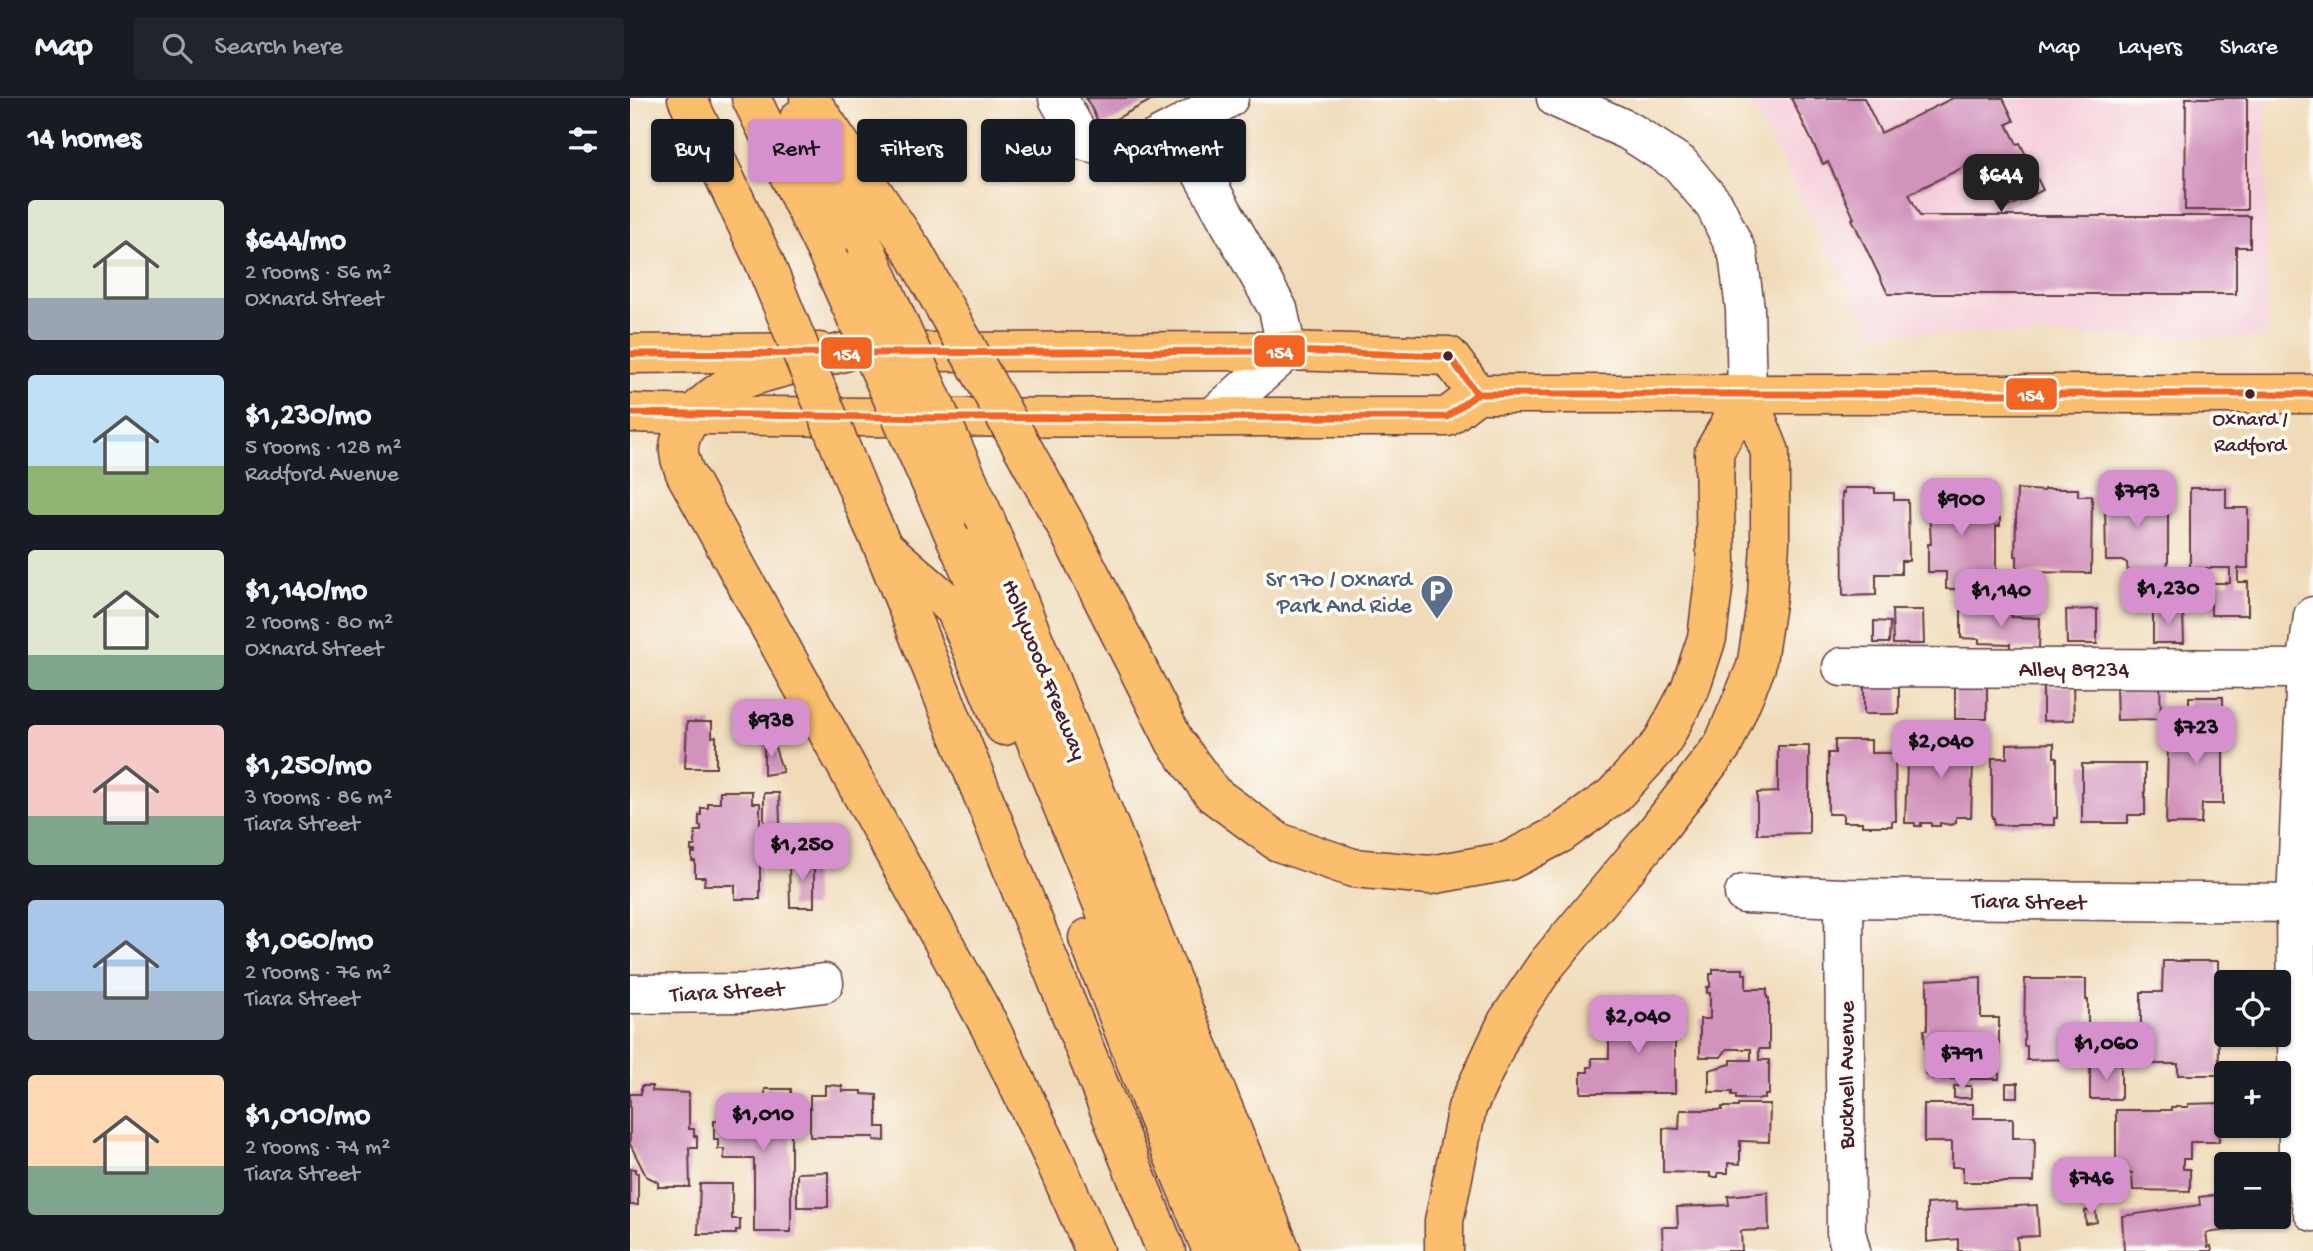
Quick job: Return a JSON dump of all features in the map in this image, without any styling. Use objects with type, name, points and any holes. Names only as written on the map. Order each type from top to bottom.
[{"type":"main road","points":[[687,98],[764,261],[876,530],[1166,1251]]},
{"type":"main road","points":[[751,98],[829,257],[981,595],[1059,797],[1244,1251]]},
{"type":"main road","name":"Hollywood Freeway","points":[[788,98],[867,254],[986,521],[1281,1251]]},
{"type":"main road","points":[[809,98],[913,251],[1064,522],[1175,742],[1213,794],[1278,842],[1353,868],[1430,875],[1508,861],[1560,834],[1613,796],[1661,744],[1690,689],[1707,638],[1716,564],[1714,452],[1747,394]]},
{"type":"main road","points":[[630,354],[1287,351],[1449,356],[1477,394]]},
{"type":"main road","points":[[844,352],[742,380],[720,391],[694,415],[679,445],[679,458],[989,1024],[1095,1251]]},
{"type":"main road","points":[[630,413],[890,419],[1447,417],[1477,394],[2313,394]]},
{"type":"main road","points":[[1444,1251],[1444,1221],[1467,1108],[1507,1022],[1546,965],[1645,846],[1723,745],[1756,667],[1767,597],[1770,452],[1747,394]]},
{"type":"main road","points":[[876,530],[955,609],[1212,1251]]},
{"type":"street","points":[[1058,98],[1081,140],[1089,142]]},
{"type":"street","points":[[1192,119],[1229,98]]},
{"type":"street","points":[[1577,103],[1629,131],[1680,164],[1714,206],[1738,254],[1745,309],[1747,394]]},
{"type":"street","points":[[1206,182],[1278,309],[1287,351],[1214,416]]},
{"type":"street","points":[[2313,616],[2306,669],[2298,1150],[2313,1213]]},
{"type":"street","name":"Alley 89234","points":[[1842,667],[2306,669]]},
{"type":"street","name":"Tiara Street","points":[[1744,894],[1844,898],[2304,904]]},
{"type":"street","name":"Bucknell Avenue","points":[[1844,898],[1846,1233],[1851,1251]]},
{"type":"street","name":"Tiara Street","points":[[630,994],[745,993],[824,983]]},
{"type":"shaded area","points":[[1747,98],[2266,98],[2268,339],[1872,332]]},
{"type":"building","points":[[1086,98],[1155,98],[1116,119],[1097,119]]},
{"type":"building","points":[[1791,98],[1864,98],[1881,133],[1953,98],[2003,98],[2014,121],[2007,124],[2017,144],[2020,143],[2043,190],[2004,209],[1980,159],[1909,194],[1920,216],[2250,216],[2250,247],[2236,247],[2236,294],[1888,294],[1828,162],[1823,164]]},
{"type":"building","points":[[2186,98],[2247,98],[2247,210],[2185,210]]},
{"type":"building","points":[[2113,487],[2124,487],[2124,491],[2155,490],[2155,499],[2168,499],[2166,573],[2128,574],[2127,563],[2124,561],[2106,561],[2103,490],[2113,490]]},
{"type":"building","points":[[1844,488],[1875,488],[1875,493],[1894,493],[1894,500],[1908,500],[1909,561],[1901,561],[1901,574],[1876,574],[1876,595],[1843,596]]},
{"type":"building","points":[[2190,488],[2226,488],[2226,508],[2248,508],[2248,568],[2238,568],[2238,582],[2248,582],[2248,615],[2211,615],[2211,583],[2230,583],[2230,568],[2190,568]]},
{"type":"building","points":[[1928,489],[1967,489],[1972,491],[1972,506],[1996,506],[1996,518],[2000,518],[2000,526],[1996,526],[1996,577],[1973,577],[1973,589],[1946,589],[1946,572],[1928,572],[1928,544],[1931,544]]},
{"type":"building","points":[[2017,489],[2078,489],[2078,496],[2092,496],[2091,573],[2017,572]]},
{"type":"building","points":[[2097,609],[2097,644],[2067,644],[2066,610]]},
{"type":"building","points":[[1892,610],[1923,610],[1924,644],[1893,644]]},
{"type":"building","points":[[2153,610],[2183,610],[2184,643],[2153,643]]},
{"type":"building","points":[[1961,611],[2011,611],[2011,617],[2040,618],[2039,649],[2010,649],[2010,644],[1979,643],[1979,639],[1961,638]]},
{"type":"building","points":[[1874,621],[1890,622],[1889,643],[1874,643]]},
{"type":"building","points":[[1864,680],[1899,680],[1899,714],[1864,714]]},
{"type":"building","points":[[2160,684],[2161,719],[2117,720],[2116,686]]},
{"type":"building","points":[[1987,686],[1987,719],[1955,719],[1955,687]]},
{"type":"building","points":[[2043,686],[2073,686],[2074,720],[2043,721]]},
{"type":"building","points":[[2189,697],[2223,697],[2223,731],[2215,731],[2215,746],[2223,746],[2223,804],[2202,804],[2201,824],[2166,824],[2168,746],[2206,746],[2206,732],[2189,732]]},
{"type":"building","points":[[687,722],[712,722],[712,737],[716,736],[716,768],[685,768]]},
{"type":"building","points":[[1920,734],[1974,734],[1971,817],[1956,817],[1956,823],[1940,823],[1940,826],[1931,826],[1931,823],[1915,826],[1915,823],[1905,823],[1907,763],[1920,763]]},
{"type":"building","points":[[772,739],[783,772],[764,775],[764,741]]},
{"type":"building","points":[[1835,740],[1871,740],[1871,753],[1895,753],[1896,821],[1892,821],[1892,826],[1862,826],[1862,822],[1843,822],[1843,814],[1828,814],[1828,753],[1835,753]]},
{"type":"building","points":[[2054,743],[2054,757],[2057,757],[2057,818],[2054,818],[2054,825],[1994,825],[1992,758],[2007,758],[2007,744]]},
{"type":"building","points":[[1778,746],[1809,746],[1809,833],[1757,834],[1757,793],[1778,792]]},
{"type":"building","points":[[2082,764],[2145,764],[2145,815],[2128,815],[2128,823],[2082,823]]},
{"type":"building","points":[[720,791],[752,791],[752,803],[760,803],[760,899],[735,899],[735,885],[704,885],[705,877],[695,877],[692,853],[695,851],[691,851],[691,846],[695,846],[695,831],[701,831],[701,808],[708,808],[708,803],[720,803]]},
{"type":"building","points":[[764,793],[779,793],[781,856],[764,856]]},
{"type":"building","points":[[814,858],[814,907],[790,907],[789,859]]},
{"type":"building","points":[[2163,961],[2218,961],[2218,970],[2214,970],[2214,1047],[2219,1047],[2219,1061],[2214,1061],[2214,1075],[2178,1075],[2178,1064],[2144,1064],[2144,1047],[2141,1047],[2141,992],[2162,992]]},
{"type":"building","points":[[1713,969],[1743,969],[1743,974],[1746,974],[1746,989],[1767,989],[1769,1049],[1759,1049],[1759,1060],[1769,1060],[1769,1095],[1765,1095],[1765,1099],[1736,1099],[1732,1092],[1709,1092],[1709,1070],[1731,1064],[1731,1060],[1751,1060],[1751,1049],[1727,1049],[1721,1057],[1700,1057],[1700,1019],[1710,1019],[1710,993],[1707,993],[1707,987],[1710,987],[1710,974],[1713,974]]},
{"type":"building","points":[[1981,977],[1981,1018],[1999,1018],[1999,1079],[1933,1079],[1933,1075],[1926,1075],[1924,1030],[1927,1030],[1927,980]]},
{"type":"building","points":[[2025,979],[2086,979],[2088,1045],[2084,1045],[2084,1049],[2075,1049],[2075,1059],[2027,1060],[2027,1046],[2024,1046]]},
{"type":"building","points":[[1675,1002],[1675,1093],[1581,1093],[1581,1072],[1588,1072],[1588,1067],[1592,1067],[1592,1058],[1609,1058],[1609,1031],[1634,1031],[1634,1003]]},
{"type":"building","points":[[2090,1064],[2121,1064],[2121,1099],[2090,1099]]},
{"type":"building","points":[[2006,1083],[2018,1083],[2018,1097],[2006,1097]]},
{"type":"building","points":[[825,1085],[842,1086],[842,1091],[862,1091],[862,1094],[877,1095],[877,1127],[885,1127],[885,1141],[874,1140],[874,1137],[810,1137],[810,1095],[825,1095]]},
{"type":"building","points":[[641,1086],[652,1086],[652,1091],[689,1093],[689,1129],[694,1129],[694,1136],[697,1136],[697,1148],[689,1148],[690,1187],[658,1187],[658,1182],[646,1176],[630,1144],[630,1094],[641,1094]]},
{"type":"building","points":[[1954,1086],[1971,1086],[1971,1098],[1954,1098]]},
{"type":"building","points":[[765,1089],[791,1089],[791,1232],[754,1232],[754,1159],[724,1159],[724,1149],[718,1149],[718,1139],[714,1139],[714,1121],[723,1121],[723,1108],[739,1108],[739,1097],[765,1097]]},
{"type":"building","points":[[2214,1103],[2214,1138],[2219,1138],[2219,1142],[2190,1142],[2190,1159],[2183,1159],[2183,1169],[2190,1169],[2190,1191],[2133,1190],[2132,1173],[2116,1173],[2116,1110],[2171,1110],[2171,1107],[2188,1107],[2188,1104]]},
{"type":"building","points":[[1738,1104],[1770,1104],[1769,1142],[1740,1141],[1740,1164],[1728,1163],[1728,1173],[1718,1173],[1718,1177],[1710,1177],[1710,1173],[1663,1172],[1663,1128],[1679,1129],[1680,1110],[1722,1110],[1722,1107],[1738,1107]]},
{"type":"building","points":[[1924,1104],[1973,1104],[1973,1118],[2013,1118],[2013,1138],[2035,1138],[2034,1182],[1963,1182],[1963,1167],[1952,1167],[1952,1142],[1924,1142]]},
{"type":"building","points":[[630,1169],[635,1169],[635,1173],[638,1173],[638,1205],[630,1205]]},
{"type":"building","points":[[828,1172],[828,1207],[797,1207],[797,1173]]},
{"type":"building","points":[[700,1184],[732,1184],[732,1219],[740,1219],[740,1230],[736,1230],[736,1234],[698,1234]]},
{"type":"building","points":[[1768,1192],[1769,1230],[1741,1231],[1742,1251],[1663,1251],[1662,1227],[1678,1227],[1677,1207],[1729,1205],[1728,1196]]},
{"type":"building","points":[[2214,1195],[2214,1229],[2237,1229],[2206,1233],[2208,1247],[2211,1246],[2212,1251],[2124,1251],[2122,1216],[2200,1205],[2199,1197]]},
{"type":"building","points":[[1957,1202],[1957,1209],[2037,1205],[2039,1236],[2017,1237],[2018,1251],[1958,1251],[1958,1239],[1927,1242],[1927,1204]]},
{"type":"building","points":[[2095,1209],[2097,1222],[2086,1224],[2085,1211]]},
{"type":"transit line","name":"154","points":[[630,354],[1287,351],[1449,356],[1477,394]]},
{"type":"transit line","name":"154","points":[[630,413],[936,418],[1447,417],[1477,394],[2313,394]]},
{"type":"place","name":"Oxnard / Radford","points":[[2250,394]]},
{"type":"place","name":"Sr 170 / Oxnard Park And Ride","points":[[1437,621]]}]
